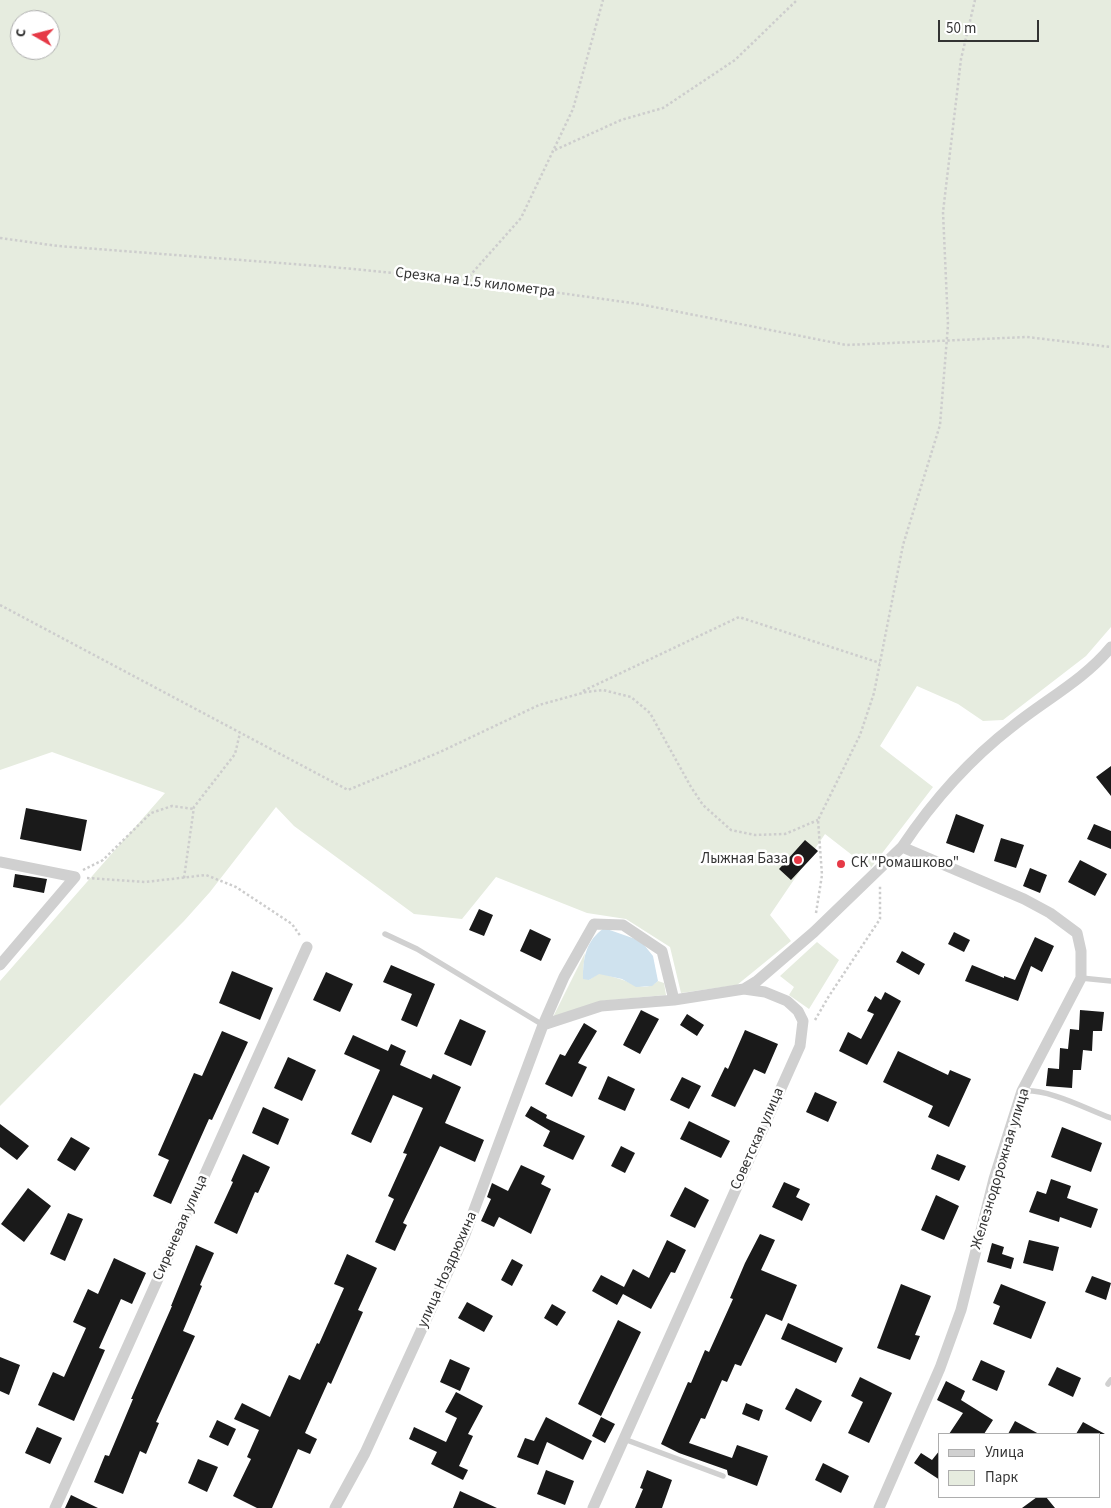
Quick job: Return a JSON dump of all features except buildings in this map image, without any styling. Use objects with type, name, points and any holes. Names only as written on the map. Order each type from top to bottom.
[{"type":"street","points":[[744,989],[757,981],[814,932],[902,848],[920,820],[970,763],[1013,726],[1069,686],[1103,658],[1111,647]]},
{"type":"street","name":"Железнодорожная улица","points":[[879,1508],[940,1368],[961,1310],[994,1179],[1022,1091],[1081,978],[1081,951],[1077,933],[1050,913],[1024,899],[902,848]]},
{"type":"street","points":[[0,862],[73,877],[0,965]]},
{"type":"street","name":"улица Ноздрюхина","points":[[335,1508],[365,1453],[464,1237],[542,1025],[564,977],[594,924],[623,925],[662,951],[674,1000]]},
{"type":"street","name":"Сиреневая улица","points":[[55,1508],[307,947]]},
{"type":"street","name":"Советская улица","points":[[542,1025],[601,1006],[674,1000],[744,989],[765,992],[787,1001],[798,1011],[803,1021],[800,1046],[593,1508]]},
{"type":"lane","points":[[384,934],[417,949],[542,1025]]},
{"type":"lane","points":[[1081,978],[1111,981]]},
{"type":"lane","points":[[1022,1091],[1032,1090],[1051,1095],[1111,1118]]},
{"type":"lane","points":[[624,1439],[723,1476]]},
{"type":"path","points":[[466,280],[521,218],[573,109],[603,0]]},
{"type":"path","points":[[553,151],[621,120],[663,108],[735,60],[796,0]]},
{"type":"path","points":[[814,932],[822,875],[818,820],[860,735],[874,693],[903,545],[940,425],[948,325],[943,212],[961,59],[975,0]]},
{"type":"path","name":"Срезка на 1.5 километра","points":[[0,238],[58,246],[466,280],[640,304],[846,345],[1027,337],[1111,347]]},
{"type":"path","points":[[0,605],[348,790],[440,752],[538,705],[586,692],[603,690],[631,697],[650,713],[703,805],[731,830],[755,835],[785,834],[818,820]]},
{"type":"path","points":[[574,695],[739,617],[880,663]]},
{"type":"path","points":[[184,878],[194,809],[204,792],[235,754],[240,733]]},
{"type":"path","points":[[73,877],[102,860],[151,814],[172,806],[194,809]]},
{"type":"path","points":[[815,1021],[829,996],[880,919],[880,868]]},
{"type":"path","points":[[73,877],[145,882],[206,875],[236,887],[292,924],[307,947]]},
{"type":"green space","points":[[0,0],[1111,0],[1111,627],[1086,656],[1003,720],[983,721],[958,704],[917,686],[880,746],[933,787],[870,869],[825,834],[770,915],[791,941],[737,985],[681,993],[670,947],[626,919],[587,913],[496,877],[462,919],[414,914],[294,826],[276,807],[210,892],[184,921],[0,1106],[0,981],[165,793],[52,752],[0,770]]},
{"type":"green space","points":[[817,942],[839,960],[809,1009],[789,995],[794,987],[780,976]]},
{"type":"green space","points":[[585,953],[583,970],[589,980],[599,973],[643,987],[653,985],[658,981],[664,983],[666,995],[600,1001],[552,1019]]},
{"type":"water","points":[[604,928],[641,941],[653,956],[658,981],[652,986],[636,987],[622,979],[599,974],[589,980],[583,979],[585,957],[589,944]]},
{"type":"place","name":"Лыжная База","points":[[798,860]]},
{"type":"place","name":"СК \"Ромашково\"","points":[[841,864]]}]
